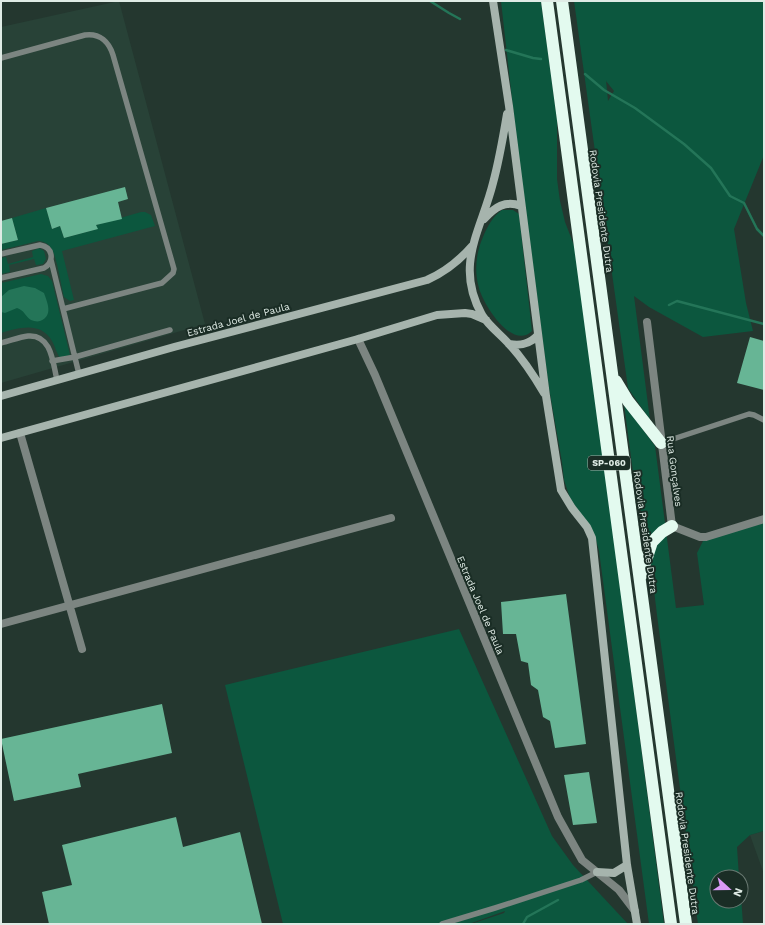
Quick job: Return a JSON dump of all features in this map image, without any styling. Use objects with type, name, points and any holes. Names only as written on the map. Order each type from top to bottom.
[{"type":"highway","name":"SP-060","points":[[547,1],[671,924]]},
{"type":"highway","name":"Rodovia Presidente Dutra","points":[[562,1],[686,924]]},
{"type":"highway","points":[[613,376],[628,401],[661,443]]},
{"type":"highway","points":[[640,581],[652,542],[662,532],[672,526]]},
{"type":"main road","points":[[493,1],[546,396],[561,490],[572,508],[587,527],[592,538],[627,865],[638,924]]},
{"type":"main road","points":[[508,106],[498,164],[482,221],[472,246],[469,267],[472,288],[478,307],[486,320],[509,344],[527,366],[546,396]]},
{"type":"main road","points":[[482,221],[490,212],[500,205],[511,204],[521,206]]},
{"type":"main road","name":"Estrada Joel de Paula","points":[[1,396],[174,346],[427,280],[451,266],[466,254],[472,246]]},
{"type":"main road","points":[[1,438],[358,339],[437,315],[447,313],[472,314],[486,320]]},
{"type":"main road","points":[[509,344],[525,344],[538,335]]},
{"type":"main road","points":[[597,872],[614,873],[627,865]]},
{"type":"street","name":"Rua Gonçalves","points":[[648,322],[661,443],[672,526]]},
{"type":"street","name":"Estrada Joel de Paula","points":[[358,339],[375,375],[558,817],[582,860],[619,890],[635,911]]},
{"type":"street","points":[[20,433],[82,649]]},
{"type":"street","points":[[1,624],[392,518]]},
{"type":"street","points":[[672,526],[700,537],[706,537],[764,519]]},
{"type":"lane","points":[[1,58],[85,35],[99,36],[107,42],[113,55],[174,269],[173,273],[162,283],[63,309]]},
{"type":"lane","points":[[1,254],[40,245],[43,245],[49,250],[79,374]]},
{"type":"lane","points":[[1,278],[44,268],[51,260]]},
{"type":"lane","points":[[52,361],[75,357],[170,330]]},
{"type":"lane","points":[[1,343],[26,336],[36,336],[44,341],[49,348],[57,380]]},
{"type":"lane","points":[[661,443],[749,414],[764,420]]},
{"type":"lane","points":[[442,924],[580,880],[597,872]]},
{"type":"shaded area","points":[[119,1],[205,324],[1,383],[1,27]]},
{"type":"shaded area","points":[[501,1],[541,1],[557,119],[557,179],[565,222],[577,253],[664,924],[649,924],[599,551],[595,536],[570,498],[564,480],[549,388],[517,143]]},
{"type":"shaded area","points":[[574,1],[764,1],[764,155],[734,229],[746,303],[753,331],[703,337],[649,307],[634,296],[650,420],[628,388]],"holes":[[[606,81],[614,91],[608,101]]]},
{"type":"shaded area","points":[[46,208],[52,229],[60,226],[64,238],[97,229],[96,225],[141,212],[151,215],[155,226],[62,251],[74,300],[70,301],[64,297],[55,257],[51,248],[47,244],[38,241],[1,250],[1,244],[18,240],[12,218]]},
{"type":"shaded area","points":[[502,210],[513,210],[519,214],[532,331],[524,336],[516,335],[507,330],[492,314],[477,282],[476,262],[481,243],[486,229],[496,215]]},
{"type":"shaded area","points":[[39,248],[44,251],[46,259],[43,264],[36,265],[34,259],[9,265],[10,272],[1,274],[1,258],[6,257],[8,264],[33,257],[32,251]]},
{"type":"shaded area","points":[[41,274],[48,276],[52,281],[70,355],[60,358],[52,341],[47,335],[35,328],[15,329],[1,333],[1,283]]},
{"type":"shaded area","points":[[24,286],[35,288],[44,293],[47,300],[48,312],[44,319],[40,321],[31,320],[17,308],[5,313],[1,312],[1,297],[9,290]]},
{"type":"shaded area","points":[[624,404],[655,446],[676,608],[704,605],[697,553],[703,541],[764,522],[764,831],[750,835],[737,847],[738,869],[709,869],[709,909],[742,909],[743,924],[698,924],[648,540],[635,487]]},
{"type":"shaded area","points":[[459,629],[552,836],[573,865],[628,924],[471,924],[504,913],[505,911],[469,924],[283,924],[225,685]]},
{"type":"shaded area","points":[[764,831],[764,874],[750,835]]},
{"type":"building","points":[[125,187],[128,199],[118,202],[122,219],[96,225],[98,229],[64,238],[60,226],[52,229],[46,208]]},
{"type":"building","points":[[12,218],[18,240],[1,244],[1,221]]},
{"type":"building","points":[[750,337],[764,341],[764,390],[737,383]]},
{"type":"building","points":[[566,594],[586,744],[555,748],[550,721],[543,717],[538,690],[531,685],[528,663],[521,661],[516,634],[503,634],[501,602]]},
{"type":"building","points":[[162,704],[172,753],[78,774],[81,787],[14,801],[1,739]]},
{"type":"building","points":[[589,772],[597,823],[573,825],[564,775]]},
{"type":"building","points":[[176,817],[183,847],[240,832],[262,924],[49,924],[42,892],[72,885],[62,845]]},
{"type":"waterway","points":[[430,1],[460,19]]},
{"type":"waterway","points":[[506,50],[541,59]]},
{"type":"waterway","points":[[585,74],[604,90],[635,108],[684,144],[711,168],[730,196],[744,203],[757,229],[764,236]]},
{"type":"waterway","points":[[669,305],[677,301],[764,324]]},
{"type":"waterway","points":[[523,924],[527,917],[558,900]]}]
